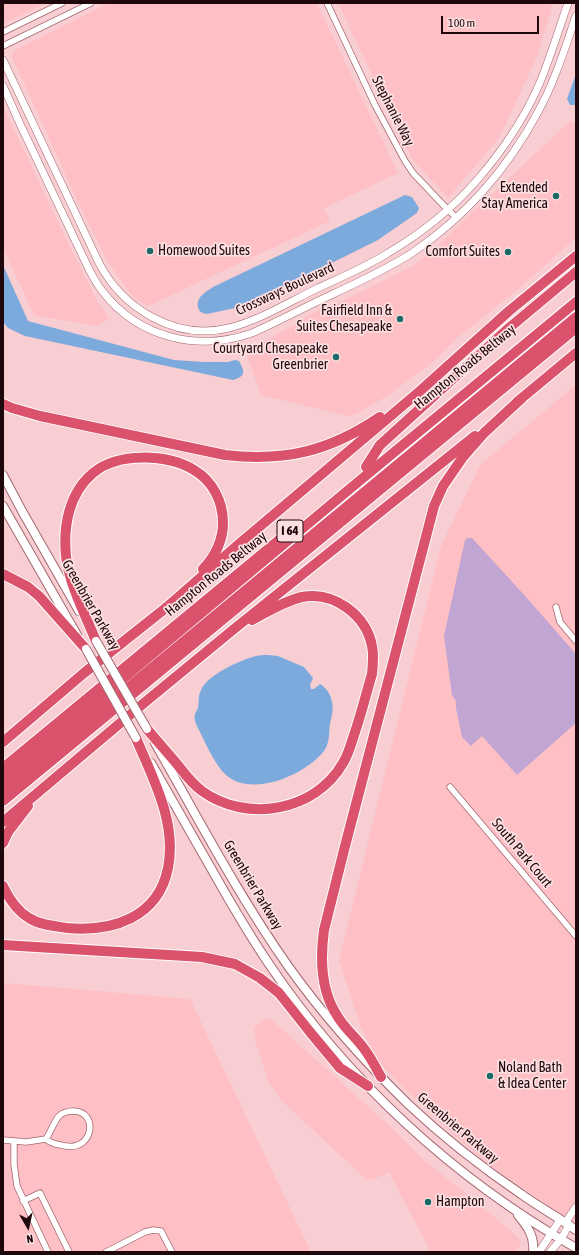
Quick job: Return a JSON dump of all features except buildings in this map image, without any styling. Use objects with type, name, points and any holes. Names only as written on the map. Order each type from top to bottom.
[{"type":"highway","points":[[3,742],[84,673],[149,623],[238,544],[420,391],[510,311],[576,256]]},
{"type":"highway","points":[[366,467],[380,445],[509,328],[576,272]]},
{"type":"highway","name":"Hampton Roads Beltway","points":[[3,768],[576,294]]},
{"type":"highway","points":[[3,779],[576,302]]},
{"type":"highway","points":[[3,791],[576,317]]},
{"type":"highway","name":"I 64","points":[[3,801],[576,328]]},
{"type":"highway","points":[[3,822],[234,629],[576,353]]},
{"type":"highway","points":[[3,404],[40,416],[226,455],[263,458],[296,454],[333,443],[364,428],[420,391]]},
{"type":"highway","points":[[381,1076],[365,1050],[337,1016],[329,999],[322,963],[322,942],[324,930],[434,506],[443,486],[463,457],[484,433],[522,398]]},
{"type":"highway","points":[[96,641],[73,585],[68,567],[65,544],[67,517],[74,497],[85,481],[94,472],[105,466],[123,460],[145,458],[163,460],[176,462],[195,470],[214,490],[221,506],[223,519],[222,538],[212,559],[205,567],[170,597],[149,623]]},
{"type":"highway","points":[[3,574],[28,587],[39,596],[86,649]]},
{"type":"highway","points":[[147,729],[186,775],[201,790],[218,800],[236,806],[267,809],[292,805],[310,796],[333,778],[343,763],[349,750],[372,674],[374,662],[372,646],[365,626],[354,613],[341,604],[332,600],[313,596],[293,600],[234,629]]},
{"type":"highway","points":[[3,886],[14,905],[28,918],[52,926],[92,928],[115,925],[138,915],[148,906],[158,894],[166,878],[170,839],[163,803],[136,738]]},
{"type":"highway","points":[[3,843],[8,832],[40,790]]},
{"type":"highway","points":[[3,944],[202,957],[235,964],[260,978],[279,993],[340,1068],[368,1086]]},
{"type":"main road","name":"Greenbrier Parkway","points":[[3,475],[22,511],[233,880],[274,945],[326,1016],[355,1049],[409,1104],[463,1151],[511,1188],[568,1224]]},
{"type":"main road","name":"Greenbrier Parkway","points":[[3,506],[233,905],[270,966],[316,1028],[368,1086],[440,1153],[512,1208],[576,1248]]},
{"type":"main road","points":[[512,1208],[528,1228],[533,1241],[532,1252]]},
{"type":"street","points":[[3,32],[62,3]]},
{"type":"street","points":[[3,46],[92,3]]},
{"type":"street","name":"Stephanie Way","points":[[327,3],[375,105],[405,161],[413,173],[457,218]]},
{"type":"street","name":"Crossways Boulevard","points":[[3,60],[105,274],[119,292],[133,305],[146,314],[168,324],[191,329],[209,330],[226,328],[249,321],[388,254],[426,228],[448,210],[478,180],[508,141],[540,82],[568,3]]},
{"type":"street","name":"Crossways Boulevard","points":[[4,88],[96,282],[111,301],[129,317],[149,329],[170,337],[194,341],[218,341],[252,332],[380,271],[411,253],[457,218],[492,180],[512,155],[530,127],[542,106],[576,16]]},
{"type":"street","points":[[556,606],[560,622],[576,641]]},
{"type":"street","name":"South Park Court","points":[[450,786],[576,936]]},
{"type":"street","points":[[3,1140],[26,1142],[46,1140],[68,1146],[80,1145],[89,1135],[90,1126],[88,1119],[79,1111],[64,1112],[57,1118],[52,1131],[46,1140]]},
{"type":"street","points":[[14,1141],[14,1164],[17,1186],[48,1252]]},
{"type":"street","points":[[23,1201],[40,1193],[69,1252]]},
{"type":"street","points":[[550,1252],[561,1239],[576,1207]]},
{"type":"street","points":[[539,1252],[552,1234],[568,1224]]},
{"type":"street","points":[[106,1252],[145,1232],[153,1230],[161,1231],[172,1252]]},
{"type":"shaded area","points":[[3,3],[46,3],[3,24]]},
{"type":"shaded area","points":[[109,3],[317,3],[398,173],[324,208],[330,221],[148,306],[132,296],[107,261],[79,204],[12,57],[13,51]]},
{"type":"shaded area","points":[[338,3],[553,3],[537,57],[499,138],[448,198],[412,159]]},
{"type":"shaded area","points":[[3,106],[67,241],[94,295],[109,319],[97,326],[34,315],[3,248]]},
{"type":"shaded area","points":[[570,121],[576,125],[576,238],[517,290],[457,338],[432,363],[387,396],[356,414],[348,416],[261,395],[247,356],[257,345],[294,325],[321,308],[340,302],[413,266],[436,247]]},
{"type":"shaded area","points":[[576,385],[576,1224],[489,1164],[456,1137],[380,1064],[361,1028],[339,960],[441,546],[481,464]]},
{"type":"shaded area","points":[[472,538],[576,654],[576,723],[517,775],[482,736],[471,746],[462,737],[456,701],[452,695],[444,636],[465,540]]},
{"type":"shaded area","points":[[3,983],[190,999],[311,1252],[3,1252]]},
{"type":"shaded area","points":[[266,1018],[273,1021],[384,1121],[425,1161],[519,1238],[520,1246],[516,1252],[431,1252],[389,1172],[374,1179],[367,1180],[282,1101],[268,1081],[256,1043],[254,1028]]},
{"type":"water","points":[[576,74],[576,105],[570,105],[567,99]]},
{"type":"water","points":[[405,195],[412,197],[419,208],[417,213],[378,240],[245,306],[207,314],[202,313],[199,310],[198,303],[200,298],[213,287]]},
{"type":"water","points":[[3,265],[28,321],[174,360],[228,362],[235,360],[239,361],[243,373],[240,377],[233,380],[25,336],[8,328],[3,322]]},
{"type":"water","points":[[256,656],[278,656],[304,667],[313,678],[310,685],[311,689],[314,689],[320,684],[330,695],[333,709],[328,743],[324,751],[315,760],[304,768],[278,781],[263,784],[237,782],[226,775],[215,761],[196,724],[195,714],[198,708],[200,692],[204,684],[225,669]]},
{"type":"place","name":"Extended Stay America","points":[[556,196]]},
{"type":"place","name":"Homewood Suites","points":[[150,251]]},
{"type":"place","name":"Comfort Suites","points":[[508,252]]},
{"type":"place","name":"Fairfield Inn & Suites Chesapeake","points":[[400,319]]},
{"type":"place","name":"Courtyard Chesapeake Greenbrier","points":[[336,357]]},
{"type":"place","name":"Noland Bath & Idea Center","points":[[490,1076]]},
{"type":"place","name":"Hampton","points":[[428,1202]]}]
